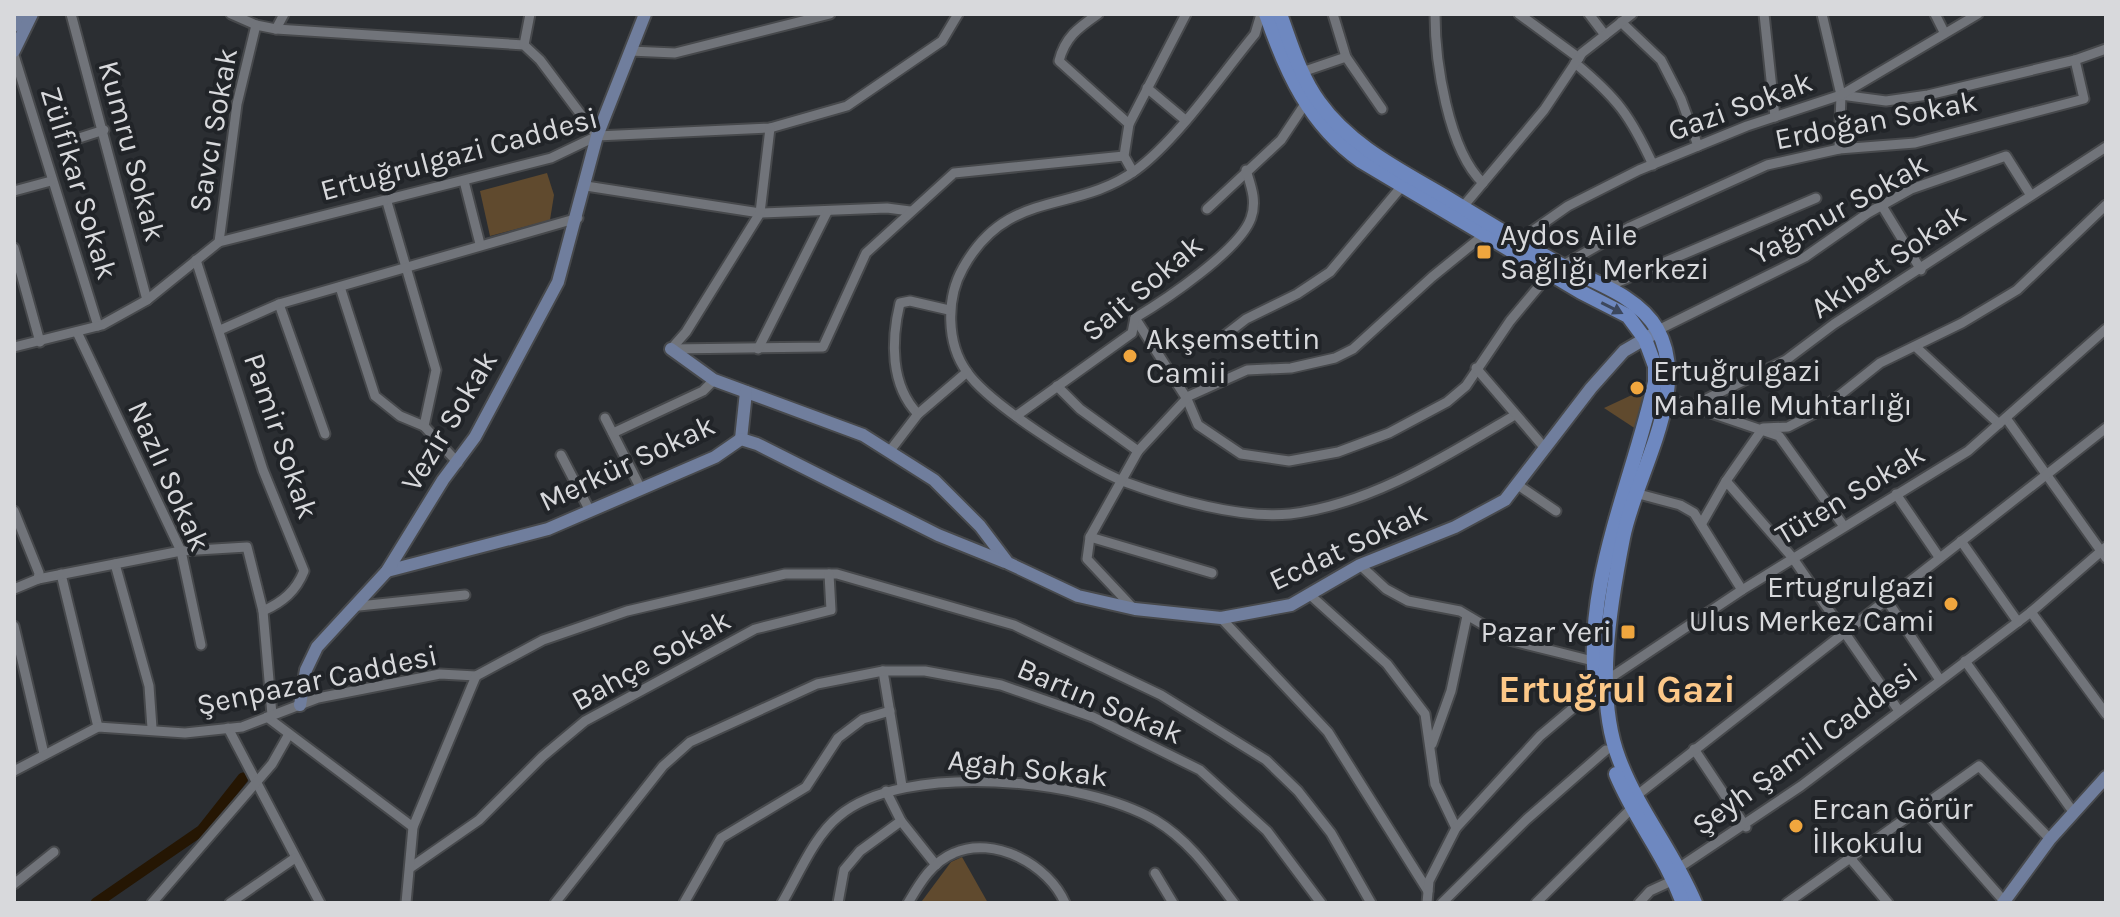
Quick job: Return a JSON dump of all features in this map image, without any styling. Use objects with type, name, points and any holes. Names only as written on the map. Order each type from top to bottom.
[{"type":"main road","points":[[1264,14],[1288,75],[1305,104],[1351,154],[1402,186],[1518,241],[1652,335],[1655,382],[1647,418],[1615,513],[1593,661],[1616,751],[1634,803]]},
{"type":"main road","points":[[1280,14],[1302,72],[1319,102],[1356,142],[1459,212],[1485,234],[1556,270],[1606,287],[1636,305],[1669,367],[1667,398],[1635,493],[1623,540],[1600,686],[1606,750],[1634,803],[1695,903]]},
{"type":"main road","points":[[1677,874],[1683,903]]},
{"type":"street","points":[[14,26],[20,14]]},
{"type":"street","points":[[14,53],[32,14]]},
{"type":"street","name":"Kumru Sokak","points":[[71,14],[147,300]]},
{"type":"street","points":[[231,14],[256,25],[276,29],[524,45],[540,60],[597,136]]},
{"type":"street","points":[[276,29],[284,14]]},
{"type":"street","points":[[524,45],[530,14]]},
{"type":"street","name":"Vezir Sokak","points":[[300,705],[306,670],[317,647],[359,606],[387,571],[443,480],[458,463],[558,282],[578,218],[597,136],[645,14]]},
{"type":"street","points":[[630,51],[675,53],[810,16],[830,14]]},
{"type":"street","name":"Ertuğrulgazi Caddesi","points":[[14,347],[98,326],[147,300],[219,242],[387,202],[551,158],[597,136],[770,128],[847,106],[942,41],[958,14]]},
{"type":"street","points":[[1098,14],[1063,43],[1059,61],[1129,124]]},
{"type":"street","points":[[1133,172],[1124,156],[1129,124],[1186,14]]},
{"type":"street","points":[[1264,14],[1255,34],[1154,156],[1133,172],[1098,189],[1011,216],[993,228],[963,268],[949,310],[967,372],[1016,416],[1123,481],[1240,513],[1292,514],[1327,507],[1402,480],[1515,415]]},
{"type":"street","points":[[1333,14],[1346,57],[1382,109]]},
{"type":"street","points":[[1435,14],[1435,37],[1453,127],[1470,171],[1483,183]]},
{"type":"street","points":[[1519,14],[1616,97],[1635,126],[1653,165]]},
{"type":"street","points":[[1589,14],[1605,35]]},
{"type":"street","points":[[1459,212],[1544,110],[1577,61],[1632,14]]},
{"type":"street","points":[[1764,14],[1775,117]]},
{"type":"street","points":[[1822,14],[1841,95],[1839,149]]},
{"type":"street","points":[[1935,14],[1944,32]]},
{"type":"street","name":"Gazi Sokak","points":[[1518,241],[1568,206],[1653,165],[1775,117],[1841,95],[1978,14]]},
{"type":"street","points":[[1621,22],[1661,60],[1681,99],[1698,146]]},
{"type":"street","name":"Savcı Sokak","points":[[219,242],[237,104],[256,25]]},
{"type":"street","points":[[1841,95],[1886,101],[1928,95],[2075,60],[2106,49]]},
{"type":"street","name":"Zülfikar Sokak","points":[[14,53],[98,326]]},
{"type":"street","points":[[1302,72],[1346,57]]},
{"type":"street","name":"Erdoğan Sokak","points":[[1556,270],[1630,227],[1767,165],[1839,149],[1915,143],[2084,99],[2075,60]]},
{"type":"street","points":[[1147,88],[1184,119]]},
{"type":"street","points":[[1207,209],[1281,140],[1305,104]]},
{"type":"street","points":[[671,349],[686,332],[760,213],[770,128]]},
{"type":"street","points":[[76,139],[104,130]]},
{"type":"street","name":"Akıbet Sokak","points":[[1692,406],[1786,360],[1834,324],[2106,147]]},
{"type":"street","points":[[671,349],[823,347],[866,253],[954,173],[1124,156]]},
{"type":"street","name":"Yağmur Sokak","points":[[1652,335],[1805,257],[1911,189],[2006,156],[2030,194]]},
{"type":"street","name":"Sait Sokak","points":[[1016,416],[1132,333],[1135,318],[1177,292],[1241,234],[1250,221],[1254,205],[1246,170]]},
{"type":"street","points":[[14,191],[51,181]]},
{"type":"street","points":[[464,181],[480,244]]},
{"type":"street","points":[[586,186],[760,213],[887,208],[910,211]]},
{"type":"street","points":[[1215,343],[1246,319],[1297,294],[1330,272],[1402,186]]},
{"type":"street","points":[[1606,287],[1816,198]]},
{"type":"street","points":[[387,202],[436,370],[424,426]]},
{"type":"street","points":[[1763,428],[1788,427],[1810,416],[1880,363],[1916,347],[2017,290],[2106,205]]},
{"type":"street","points":[[1882,206],[1921,270]]},
{"type":"street","points":[[758,349],[827,212]]},
{"type":"street","points":[[220,330],[279,304],[578,218]]},
{"type":"street","points":[[1135,609],[1087,559],[1090,537],[1138,451],[1187,399],[1232,374],[1291,368],[1335,358],[1353,349],[1485,234]]},
{"type":"street","points":[[14,248],[40,342]]},
{"type":"street","name":"Pamir Sokak","points":[[196,260],[263,470],[304,571],[282,602],[263,611]]},
{"type":"street","points":[[1135,318],[1187,399],[1198,425],[1228,447],[1255,458],[1289,461],[1338,452],[1389,433],[1447,402],[1466,386],[1476,368],[1556,270]]},
{"type":"street","points":[[340,287],[375,396],[400,416],[424,426],[458,463]]},
{"type":"street","points":[[918,414],[904,397],[897,378],[895,338],[900,303],[910,301],[949,310]]},
{"type":"street","points":[[279,304],[325,434]]},
{"type":"street","name":"Tüten Sokak","points":[[1427,903],[1434,869],[1456,828],[1540,736],[1600,686],[1742,590],[1843,525],[1968,451],[2106,329]]},
{"type":"street","name":"Nazlı Sokak","points":[[77,332],[181,551],[201,645]]},
{"type":"street","name":"Ecdat Sokak","points":[[671,349],[714,380],[863,435],[934,480],[957,501],[1008,563],[1078,596],[1135,609],[1221,618],[1291,605],[1360,565],[1474,517],[1505,500],[1543,446],[1624,351],[1652,335]]},
{"type":"street","points":[[1916,347],[2003,421],[2047,474],[2104,552]]},
{"type":"street","points":[[1476,368],[1543,446]]},
{"type":"street","points":[[889,452],[918,414],[967,372]]},
{"type":"street","points":[[613,433],[703,391],[714,380]]},
{"type":"street","points":[[1057,386],[1080,409],[1138,451]]},
{"type":"street","points":[[741,439],[746,392]]},
{"type":"street","points":[[1667,398],[1763,428],[1779,436],[1791,448],[1843,525]]},
{"type":"street","points":[[605,418],[640,487]]},
{"type":"street","points":[[1702,523],[1726,481],[1763,428]]},
{"type":"street","points":[[1536,903],[1634,803],[1694,749],[2106,428]]},
{"type":"street","name":"Merkür Sokak","points":[[387,571],[520,539],[715,457],[741,439],[757,444],[938,535],[1008,563]]},
{"type":"street","points":[[561,455],[589,509]]},
{"type":"street","points":[[1726,481],[1792,557],[1899,711]]},
{"type":"street","points":[[1518,485],[1556,511]]},
{"type":"street","points":[[1635,493],[1680,505],[1702,523],[1742,590]]},
{"type":"street","points":[[1896,494],[1939,557]]},
{"type":"street","points":[[14,511],[38,565],[38,579]]},
{"type":"street","points":[[1090,537],[1212,573]]},
{"type":"street","points":[[1961,541],[2018,622]]},
{"type":"street","points":[[14,589],[38,579],[181,551],[247,547],[263,611],[270,716],[289,734],[413,827]]},
{"type":"street","name":"Şeyh Şamil Caddesi","points":[[1639,903],[1650,891],[1746,827],[2018,622],[2104,552]]},
{"type":"street","points":[[115,564],[149,686],[152,728]]},
{"type":"street","points":[[1360,565],[1386,589],[1408,601],[1460,611],[1509,640],[1593,661]]},
{"type":"street","points":[[61,574],[98,727]]},
{"type":"street","name":"Şenpazar Caddesi","points":[[14,771],[98,727],[152,728],[185,733],[228,728],[300,705],[440,674],[476,676],[543,640],[627,611],[785,574],[829,574],[883,585],[1014,625],[1161,695],[1266,760],[1298,791],[1331,833],[1371,903]]},
{"type":"street","name":"Bahçe Sokak","points":[[410,868],[479,820],[542,757],[585,721],[755,629],[831,610],[829,574]]},
{"type":"street","points":[[1309,594],[1387,664],[1425,714],[1432,744],[1435,784],[1456,828]]},
{"type":"street","points":[[359,606],[465,595]]},
{"type":"street","points":[[1886,599],[1940,680]]},
{"type":"street","points":[[2031,612],[2106,714]]},
{"type":"street","points":[[1432,744],[1451,691],[1467,616]]},
{"type":"street","points":[[1221,618],[1328,732],[1428,891]]},
{"type":"street","points":[[14,626],[44,754]]},
{"type":"street","points":[[1965,661],[2074,813]]},
{"type":"street","points":[[883,671],[902,786]]},
{"type":"street","name":"Bartın Sokak","points":[[555,903],[663,766],[690,742],[817,684],[883,671],[925,671],[1001,685],[1093,717],[1200,770],[1267,831],[1321,903]]},
{"type":"street","points":[[406,903],[413,827],[476,676]]},
{"type":"street","points":[[684,903],[721,838],[806,787],[820,770],[838,738],[863,719],[890,711]]},
{"type":"street","points":[[228,728],[320,903]]},
{"type":"street","points":[[152,903],[254,780],[272,764],[289,734]]},
{"type":"street","points":[[1694,749],[1746,827]]},
{"type":"street","points":[[1442,903],[1527,819],[1606,750]]},
{"type":"street","points":[[1790,902],[1979,766],[2050,839]]},
{"type":"street","points":[[1922,808],[2003,902],[2050,839],[2106,777]]},
{"type":"street","name":"Agah Sokak","points":[[782,903],[837,817],[902,786],[953,781],[1046,789],[1118,801],[1156,820],[1187,843],[1234,903]]},
{"type":"street","points":[[886,791],[901,821],[936,865]]},
{"type":"street","points":[[838,903],[844,870],[860,851],[901,821]]},
{"type":"street","points":[[908,903],[936,865],[965,849],[1001,851],[1034,866],[1055,885],[1065,903]]},
{"type":"street","points":[[14,884],[54,852]]},
{"type":"street","points":[[230,903],[295,858]]},
{"type":"street","points":[[1850,858],[1888,903]]},
{"type":"street","points":[[1155,873],[1173,903]]},
{"type":"shaded area","points":[[547,173],[554,195],[550,220],[490,236],[480,191]]},
{"type":"shaded area","points":[[1649,387],[1639,431],[1604,408]]},
{"type":"shaded area","points":[[962,857],[988,903],[922,901],[951,862]]},
{"type":"waterway","points":[[96,903],[202,830],[243,778]]},
{"type":"place","name":"Aydos Aile Sağlığı Merkezi","points":[[1484,252]]},
{"type":"place","name":"Akşemsettin Camii","points":[[1130,356]]},
{"type":"place","name":"Ertuğrulgazi Mahalle Muhtarlığı","points":[[1637,388]]},
{"type":"place","name":"Ertugrulgazi Ulus Merkez Cami","points":[[1951,604]]},
{"type":"place","name":"Pazar Yeri","points":[[1628,632]]},
{"type":"place","name":"Ercan Görür İlkokulu","points":[[1796,826]]},
{"type":"district","name":"Ertuğrul Gazi","points":[[1617,689]]}]
